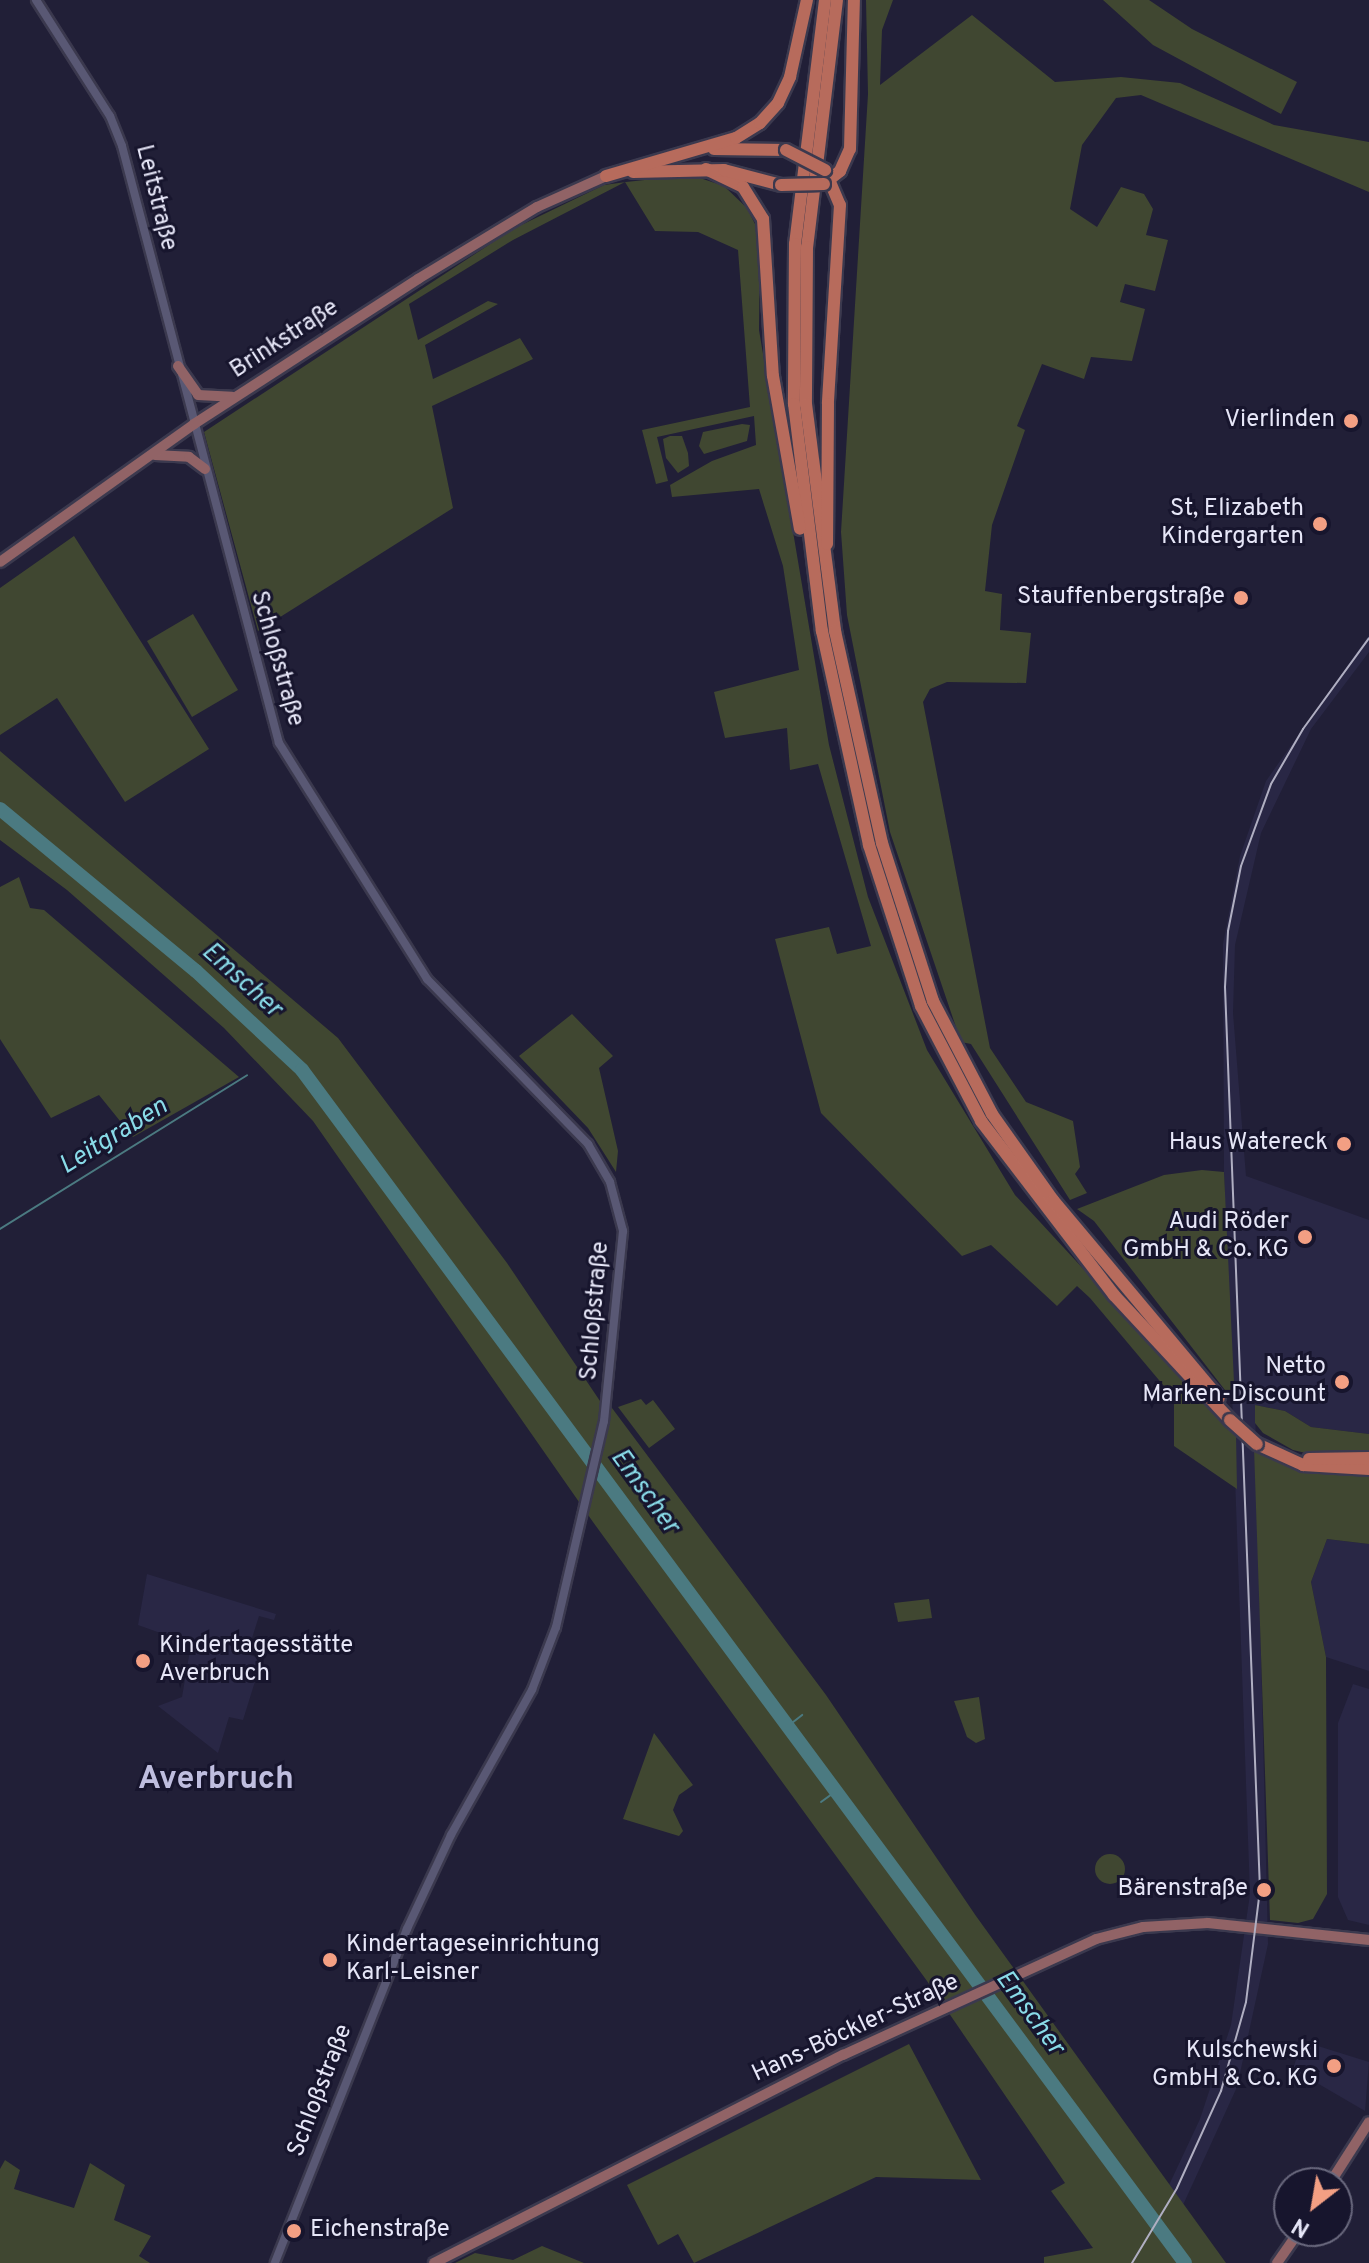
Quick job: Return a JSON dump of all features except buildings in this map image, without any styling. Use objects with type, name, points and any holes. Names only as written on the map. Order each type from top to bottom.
[{"type":"highway","points":[[606,176],[736,138],[770,114],[790,77],[807,0]]},
{"type":"highway","points":[[825,0],[798,205],[792,296],[794,404],[811,567],[852,779],[904,960],[953,1075],[1065,1224],[1233,1417],[1287,1460],[1317,1468],[1369,1464]]},
{"type":"highway","points":[[837,0],[811,207],[805,297],[806,404],[826,579],[865,778],[916,956],[966,1070],[1048,1203]]},
{"type":"highway","points":[[606,176],[706,169],[781,185],[827,178],[846,162],[852,133],[854,0]]},
{"type":"highway","points":[[695,150],[786,150],[827,178],[840,221],[828,404],[826,579]]},
{"type":"highway","points":[[706,169],[743,187],[763,219],[777,405],[797,518],[811,567]]},
{"type":"highway","points":[[1259,1440],[1305,1458],[1369,1464]]},
{"type":"main road","name":"Brinkstraße","points":[[0,562],[194,424],[479,240],[606,176]]},
{"type":"main road","points":[[178,366],[198,395],[221,399],[241,393]]},
{"type":"main road","points":[[153,455],[189,457],[205,469]]},
{"type":"main road","name":"Hans-Böckler-Straße","points":[[434,2263],[816,2069],[1096,1939],[1159,1925],[1237,1925],[1369,1940]]},
{"type":"main road","points":[[1340,2167],[1369,2122]]},
{"type":"street","name":"Leitstraße","points":[[36,0],[117,131],[194,424]]},
{"type":"street","name":"Schloßstraße","points":[[194,424],[268,714],[298,776],[419,969],[569,1121],[610,1182],[623,1231],[602,1434],[556,1627],[532,1690],[451,1835],[407,1929],[275,2263]]},
{"type":"shaded area","points":[[1369,635],[1369,652],[1311,729],[1261,833],[1235,945],[1233,1013],[1246,1176],[1369,1220],[1369,1434],[1311,1427],[1285,1411],[1255,1405],[1268,1944],[1237,2087],[1183,2205],[1169,2185],[1200,2119],[1231,2025],[1250,1894],[1224,1172],[1223,944],[1240,856],[1266,781]]},
{"type":"shaded area","points":[[1327,1539],[1369,1544],[1369,1671],[1326,1657],[1311,1582]]},
{"type":"shaded area","points":[[147,1574],[276,1614],[274,1620],[259,1616],[247,1654],[262,1659],[243,1720],[229,1717],[218,1753],[158,1706],[182,1697],[191,1644],[138,1625]]},
{"type":"shaded area","points":[[1353,1684],[1369,1689],[1369,1925],[1348,1920],[1338,1897],[1338,1723]]},
{"type":"shaded area","points":[[1302,2041],[1369,2062],[1365,2111],[1293,2069]]},
{"type":"green space","points":[[866,0],[893,0],[882,30],[880,85],[972,15],[1055,82],[1121,77],[1180,83],[1274,125],[1369,142],[1369,192],[1141,95],[1116,98],[1082,145],[1070,209],[1097,227],[1121,187],[1144,194],[1153,209],[1146,235],[1168,240],[1155,291],[1125,284],[1120,302],[1145,309],[1132,361],[1091,357],[1084,379],[1042,364],[1017,426],[1025,430],[992,525],[985,591],[1002,594],[1000,630],[1031,633],[1026,683],[947,682],[930,689],[923,702],[990,1048],[1026,1102],[1073,1121],[1080,1167],[1075,1174],[1087,1193],[1070,1200],[971,1044],[961,1042],[890,832],[847,615],[841,532],[868,94]]},
{"type":"green space","points":[[1103,0],[1149,0],[1192,29],[1297,82],[1281,114],[1153,45]]},
{"type":"green space","points":[[691,175],[724,186],[747,208],[760,234],[759,330],[829,745],[868,897],[927,1050],[1015,1195],[1236,1434],[1237,1489],[1174,1446],[1174,1398],[1077,1286],[1057,1306],[991,1245],[962,1256],[821,1113],[775,939],[829,927],[837,954],[871,946],[818,764],[790,770],[787,728],[725,738],[714,692],[799,670],[783,566],[759,489],[672,497],[670,485],[712,461],[756,445],[754,416],[657,437],[668,481],[656,484],[642,430],[750,407],[738,250],[698,232],[655,231],[625,182]]},
{"type":"green space","points":[[625,182],[513,240],[409,304],[418,340],[488,301],[498,304],[425,345],[433,379],[520,338],[533,359],[432,406],[453,508],[258,631],[204,432],[513,229],[604,185]]},
{"type":"green space","points":[[750,425],[747,441],[704,454],[699,446],[703,432]]},
{"type":"green space","points":[[682,436],[688,453],[689,466],[678,473],[666,458],[663,439]]},
{"type":"green space","points":[[74,536],[209,749],[125,802],[57,698],[0,735],[0,588]]},
{"type":"green space","points":[[193,614],[238,690],[192,717],[147,641]]},
{"type":"green space","points":[[0,751],[338,1038],[507,1263],[600,1401],[609,1404],[826,1695],[976,1916],[1226,2263],[1044,2263],[1044,2257],[1093,2248],[1051,2191],[1065,2183],[927,1981],[593,1522],[313,1121],[224,1028],[67,890],[0,840]]},
{"type":"green space","points":[[19,877],[30,908],[44,910],[239,1077],[133,1137],[99,1095],[51,1118],[0,1039],[0,887]]},
{"type":"green space","points":[[572,1014],[613,1056],[599,1068],[618,1151],[616,1172],[588,1128],[519,1056]]},
{"type":"green space","points":[[1202,1170],[1224,1172],[1235,1403],[1094,1221],[1077,1209],[1164,1175]]},
{"type":"green space","points":[[641,1399],[646,1405],[653,1400],[675,1429],[649,1448],[618,1407]]},
{"type":"green space","points":[[1255,1405],[1285,1411],[1311,1427],[1369,1434],[1369,1454],[1314,1455],[1293,1450],[1263,1433],[1255,1423]]},
{"type":"green space","points":[[1254,1448],[1300,1470],[1369,1476],[1369,1544],[1327,1539],[1311,1582],[1326,1657],[1327,1894],[1313,1919],[1298,1923],[1270,1920]]},
{"type":"green space","points":[[929,1599],[932,1618],[898,1622],[894,1603]]},
{"type":"green space","points":[[979,1697],[985,1739],[976,1743],[967,1737],[954,1701]]},
{"type":"green space","points":[[654,1733],[693,1785],[679,1795],[673,1810],[683,1831],[679,1836],[623,1819]]},
{"type":"green space","points":[[1110,1854],[1121,1858],[1125,1869],[1121,1880],[1110,1884],[1099,1880],[1095,1869],[1099,1858]]},
{"type":"green space","points":[[909,2044],[981,2180],[876,2177],[694,2263],[678,2234],[658,2245],[627,2185]]},
{"type":"green space","points":[[5,2160],[20,2170],[14,2189],[74,2208],[90,2163],[125,2185],[114,2220],[151,2236],[139,2256],[150,2263],[0,2263],[0,2169]]},
{"type":"green space","points":[[542,2246],[584,2263],[455,2263],[475,2253],[513,2260]]},
{"type":"waterway","name":"Emscher","points":[[0,809],[196,971],[302,1070],[1185,2263]]},
{"type":"waterway","name":"Leitgraben","points":[[0,1229],[247,1075]]},
{"type":"waterway","points":[[788,1726],[802,1715]]},
{"type":"waterway","points":[[821,1802],[836,1791]]},
{"type":"tram line","points":[[1132,2263],[1177,2188],[1221,2091],[1246,2002],[1260,1890],[1225,987],[1228,931],[1241,866],[1271,784],[1303,729],[1369,638]]},
{"type":"place","name":"Vierlinden","points":[[1351,421]]},
{"type":"place","name":"St, Elizabeth Kindergarten","points":[[1320,524]]},
{"type":"place","name":"Stauffenbergstraße","points":[[1241,598]]},
{"type":"place","name":"Haus Watereck","points":[[1344,1144]]},
{"type":"place","name":"Audi Röder GmbH & Co. KG","points":[[1305,1237]]},
{"type":"place","name":"Netto Marken-Discount","points":[[1342,1382]]},
{"type":"place","name":"Kindertagesstätte Averbruch","points":[[143,1661]]},
{"type":"place","name":"Bärenstraße","points":[[1264,1890]]},
{"type":"place","name":"Kindertageseinrichtung Karl-Leisner","points":[[330,1960]]},
{"type":"place","name":"Kulschewski GmbH & Co. KG","points":[[1334,2066]]},
{"type":"place","name":"Eichenstraße","points":[[294,2231]]},
{"type":"district","name":"Averbruch","points":[[216,1780]]}]
